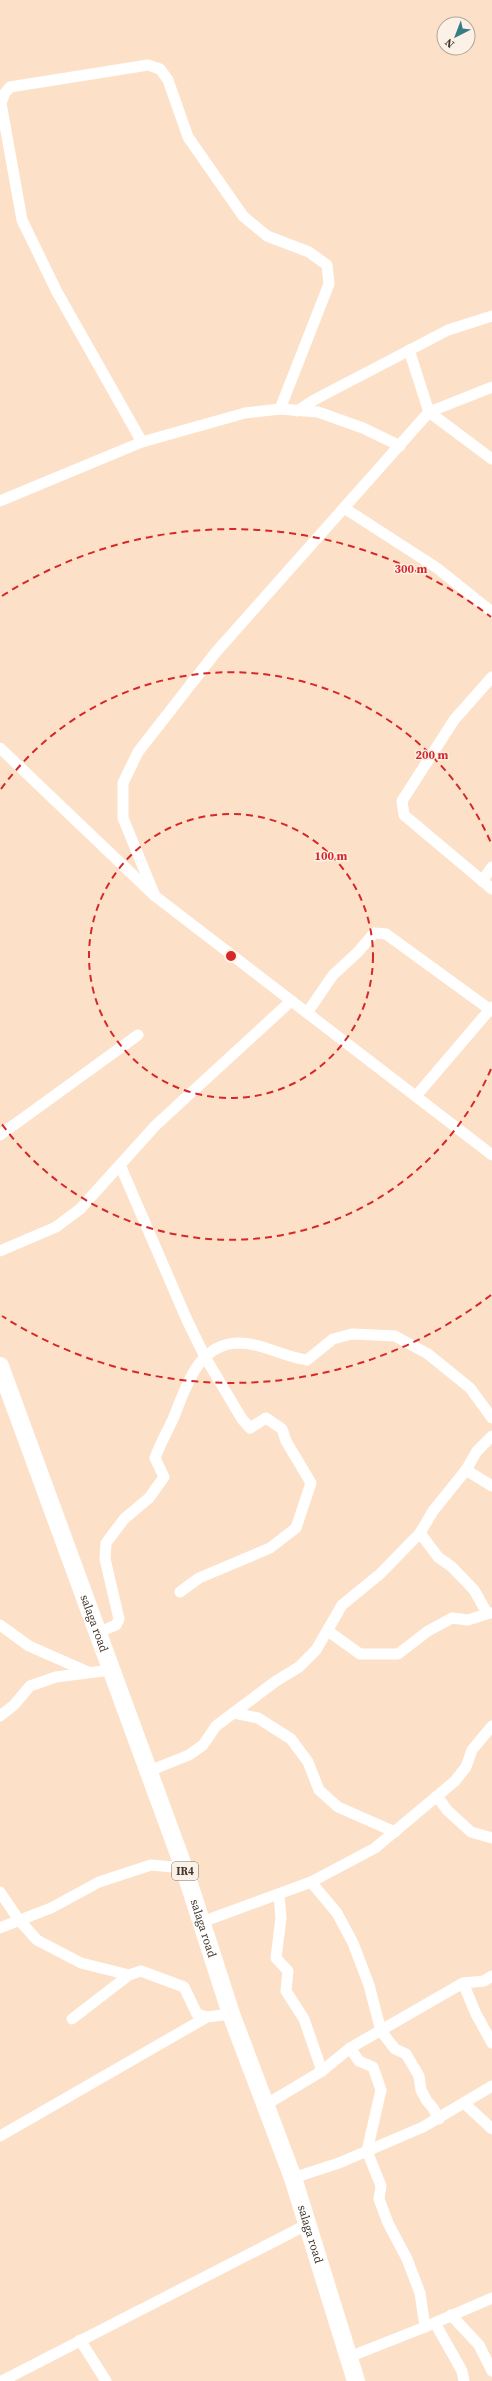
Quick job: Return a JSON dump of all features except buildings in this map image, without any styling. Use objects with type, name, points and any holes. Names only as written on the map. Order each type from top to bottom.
[{"type":"main road","name":"salaga road","points":[[0,1366],[184,1868],[231,2014],[267,2104],[293,2178],[356,2381]]},
{"type":"street","points":[[142,442],[56,292],[22,220],[1,103],[5,93],[10,87],[148,65],[160,69],[168,80],[188,137],[243,216],[268,236],[309,252],[327,266],[329,284],[280,409]]},
{"type":"street","points":[[297,411],[448,330],[492,316]]},
{"type":"street","points":[[409,350],[429,412],[492,459]]},
{"type":"street","points":[[155,896],[123,818],[123,783],[138,752],[216,652],[429,412],[492,387]]},
{"type":"street","points":[[0,501],[142,442],[245,413],[280,409],[318,412],[363,428],[400,446]]},
{"type":"street","points":[[344,508],[437,568],[492,612]]},
{"type":"street","points":[[492,677],[454,720],[402,801],[404,816],[492,889]]},
{"type":"street","points":[[0,748],[155,896],[492,1155]]},
{"type":"street","points":[[482,881],[492,867]]},
{"type":"street","points":[[307,1012],[333,975],[358,952],[374,933],[386,934],[491,1009],[416,1096]]},
{"type":"street","points":[[0,1251],[56,1227],[80,1209],[156,1125],[291,1000]]},
{"type":"street","points":[[0,1135],[138,1034]]},
{"type":"street","points":[[120,1165],[169,1280],[205,1357],[242,1419],[250,1428],[266,1418],[282,1430],[286,1441],[311,1483],[296,1528],[270,1548],[199,1578],[180,1592]]},
{"type":"street","points":[[97,1633],[116,1625],[119,1619],[105,1559],[106,1544],[124,1519],[149,1498],[164,1477],[155,1458],[189,1378],[205,1357],[221,1346],[239,1343],[307,1360],[333,1339],[352,1334],[395,1336],[428,1354],[470,1388],[492,1418]]},
{"type":"street","points":[[148,1771],[189,1755],[203,1745],[216,1726],[299,1667],[316,1650],[342,1605],[380,1574],[420,1533],[433,1511],[466,1470],[477,1451],[492,1436]]},
{"type":"street","points":[[466,1470],[492,1486]]},
{"type":"street","points":[[328,1631],[360,1654],[398,1654],[428,1631],[452,1618],[468,1620],[490,1614],[474,1590],[452,1567],[438,1557],[420,1533]]},
{"type":"street","points":[[0,1625],[29,1646],[89,1672]]},
{"type":"street","points":[[0,1716],[14,1705],[30,1686],[56,1677],[111,1670]]},
{"type":"street","points":[[234,1713],[258,1718],[291,1739],[308,1762],[319,1790],[338,1807],[395,1832]]},
{"type":"street","points":[[202,1922],[311,1882],[375,1848],[455,1781],[466,1767],[472,1750],[492,1726]]},
{"type":"street","points":[[437,1796],[447,1810],[471,1832],[492,1838]]},
{"type":"street","points":[[0,1928],[51,1908],[99,1882],[151,1865],[184,1868]]},
{"type":"street","points":[[311,1882],[337,1913],[353,1943],[369,1985],[381,2030],[395,2049],[406,2054],[419,2076],[421,2090],[427,2102],[433,2108],[439,2119]]},
{"type":"street","points":[[0,1892],[19,1920],[37,1940],[81,1963],[129,1975]]},
{"type":"street","points":[[279,1895],[282,1918],[276,1958],[288,1971],[286,1990],[304,2019],[322,2071]]},
{"type":"street","points":[[72,2019],[129,1975],[141,1971],[184,1986],[197,2014],[206,2017]]},
{"type":"street","points":[[267,2104],[322,2071],[350,2048],[463,1983],[484,1981],[492,1976]]},
{"type":"street","points":[[463,1983],[476,2014],[492,2043]]},
{"type":"street","points":[[0,2136],[206,2017],[231,2014]]},
{"type":"street","points":[[350,2048],[359,2062],[373,2067],[381,2090],[367,2151],[381,2186],[380,2199],[388,2222],[407,2259],[420,2293],[425,2327]]},
{"type":"street","points":[[293,2178],[367,2151],[439,2119],[492,2086]]},
{"type":"street","points":[[464,2103],[491,2131]]},
{"type":"street","points":[[2,2381],[308,2224]]},
{"type":"street","points":[[349,2357],[435,2323],[450,2315],[492,2298]]},
{"type":"street","points":[[450,2315],[479,2345],[492,2371]]},
{"type":"street","points":[[435,2323],[462,2371],[464,2381]]},
{"type":"street","points":[[80,2340],[106,2381]]}]
